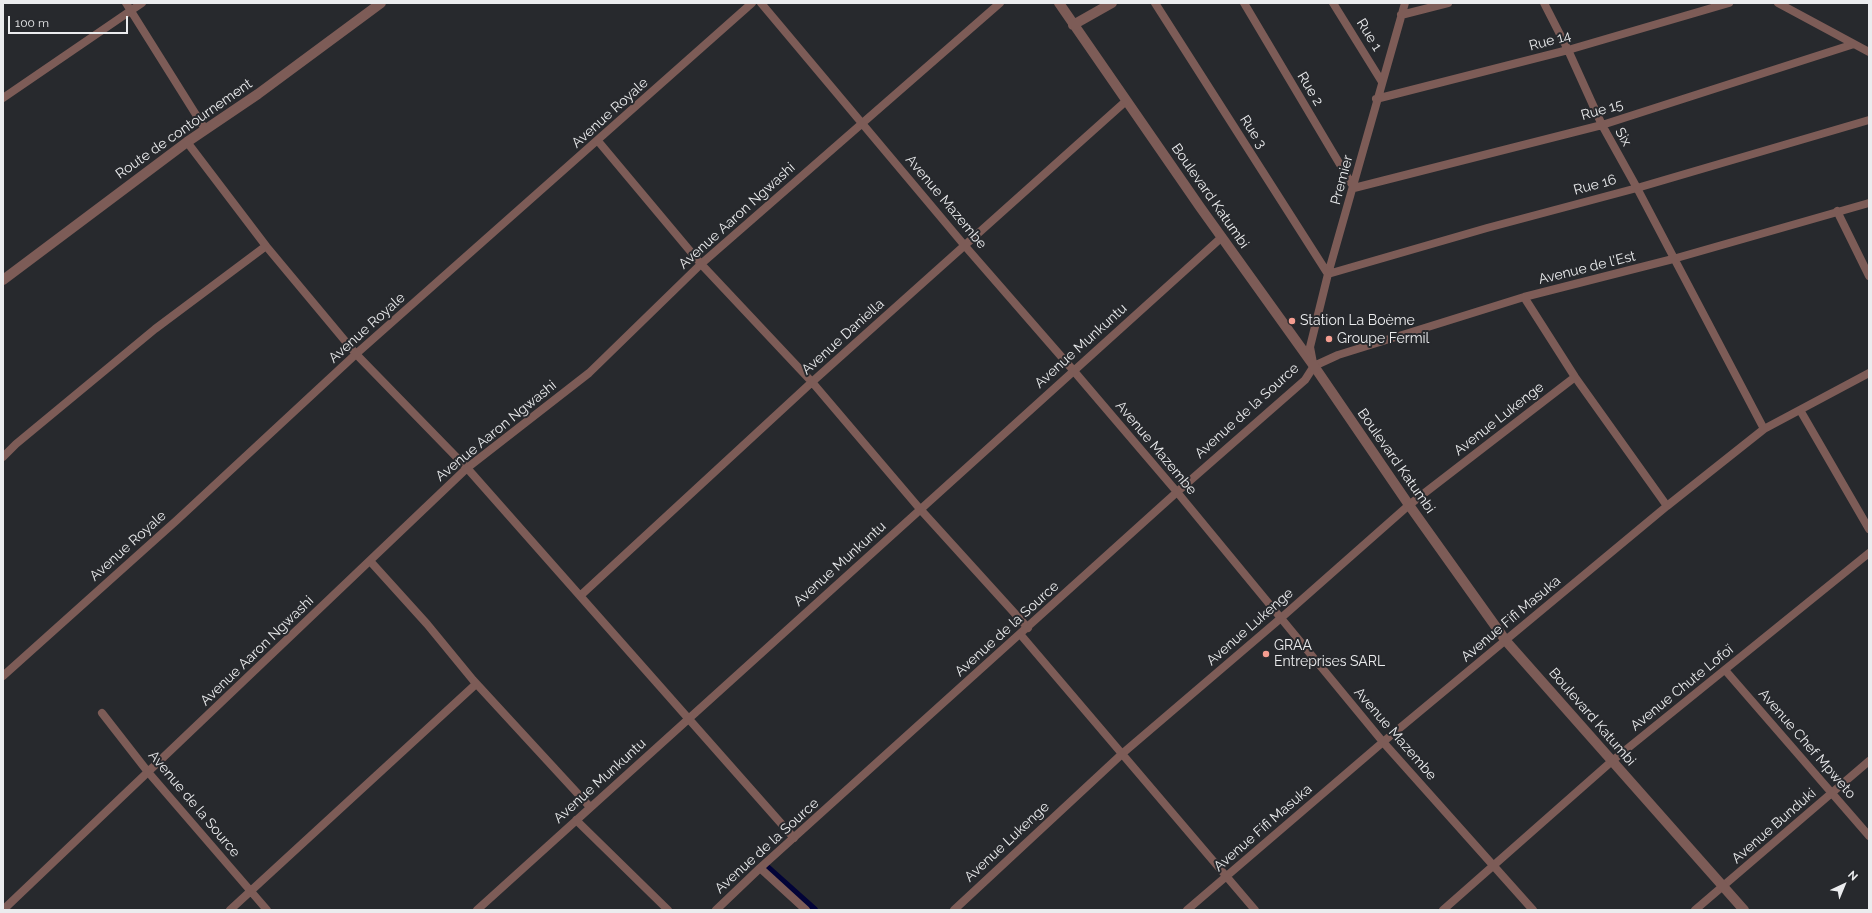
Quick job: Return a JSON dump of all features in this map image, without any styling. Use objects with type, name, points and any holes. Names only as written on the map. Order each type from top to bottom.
[{"type":"street","points":[[126,3],[205,129]]},
{"type":"street","points":[[3,98],[142,3]]},
{"type":"street","name":"Route de contournement","points":[[3,280],[187,142],[258,94],[381,3]]},
{"type":"street","name":"Avenue Royale","points":[[3,676],[171,525],[356,354],[752,3]]},
{"type":"street","name":"Avenue Mazembe","points":[[761,3],[965,246],[1177,492],[1383,742],[1533,910]]},
{"type":"street","name":"Avenue Aaron Ngwashi","points":[[3,910],[467,468],[589,373],[701,264],[1000,3]]},
{"type":"street","name":"Boulevard Katumbi","points":[[1058,3],[1126,102],[1314,366],[1409,505],[1506,641],[1744,910]]},
{"type":"street","points":[[1073,25],[1112,3]]},
{"type":"street","name":"Rue 3","points":[[1155,3],[1328,274]]},
{"type":"street","name":"Rue 2","points":[[1244,3],[1354,188]]},
{"type":"street","name":"Rue 1","points":[[1333,3],[1382,82]]},
{"type":"street","name":"Premier","points":[[1314,366],[1310,347],[1328,274],[1354,188],[1376,99],[1405,3]]},
{"type":"street","points":[[1401,15],[1448,3]]},
{"type":"street","name":"Six","points":[[1544,3],[1568,50],[1602,125],[1637,188],[1673,259],[1764,429]]},
{"type":"street","name":"Rue 14","points":[[1376,99],[1568,50],[1729,3]]},
{"type":"street","points":[[1778,3],[1869,52]]},
{"type":"street","points":[[1794,3],[1796,13]]},
{"type":"street","name":"Rue 15","points":[[1354,188],[1602,125],[1854,44]]},
{"type":"street","name":"Avenue Daniella","points":[[580,596],[812,382],[1126,102]]},
{"type":"street","name":"Rue 16","points":[[1328,274],[1487,228],[1637,188],[1869,120]]},
{"type":"street","points":[[598,141],[701,264],[812,382],[920,509],[1028,628]]},
{"type":"street","points":[[187,142],[266,246],[356,354],[467,468],[794,838]]},
{"type":"street","name":"Avenue de l'Est","points":[[1314,366],[1338,356],[1524,298],[1673,259],[1869,203]]},
{"type":"street","points":[[1837,211],[1869,276]]},
{"type":"street","name":"Avenue Munkuntu","points":[[477,910],[1073,370],[1222,238]]},
{"type":"street","points":[[3,457],[16,444],[155,329],[266,246]]},
{"type":"street","points":[[1524,298],[1575,377],[1667,506]]},
{"type":"street","name":"Avenue de la Source","points":[[716,910],[760,868],[1028,628],[1177,492],[1305,380],[1314,366]]},
{"type":"street","name":"Avenue Fifi Masuka","points":[[1187,910],[1383,742],[1667,506],[1764,429],[1869,373]]},
{"type":"street","name":"Avenue Lukenge","points":[[954,910],[1123,753],[1281,618],[1409,505],[1575,377]]},
{"type":"street","points":[[1800,410],[1869,529]]},
{"type":"street","name":"Avenue Chute Lofoï","points":[[1443,910],[1612,761],[1869,553]]},
{"type":"street","points":[[370,561],[427,624],[476,684],[590,807]]},
{"type":"street","points":[[1020,634],[1123,753],[1255,910]]},
{"type":"street","name":"Avenue Chef Mpweto","points":[[1725,670],[1869,836]]},
{"type":"street","points":[[230,910],[476,684]]},
{"type":"street","name":"Avenue de la Source","points":[[102,713],[148,772],[268,910]]},
{"type":"street","name":"Avenue Bunduki","points":[[1695,910],[1869,761]]},
{"type":"street","points":[[576,820],[668,910]]},
{"type":"street","points":[[760,868],[806,910]]},
{"type":"waterway","points":[[767,868],[814,910]]},
{"type":"place","name":"Station La Boème","points":[[1292,321]]},
{"type":"place","name":"Groupe Fermil","points":[[1329,339]]},
{"type":"place","name":"GRAA Entreprises SARL","points":[[1266,654]]}]
